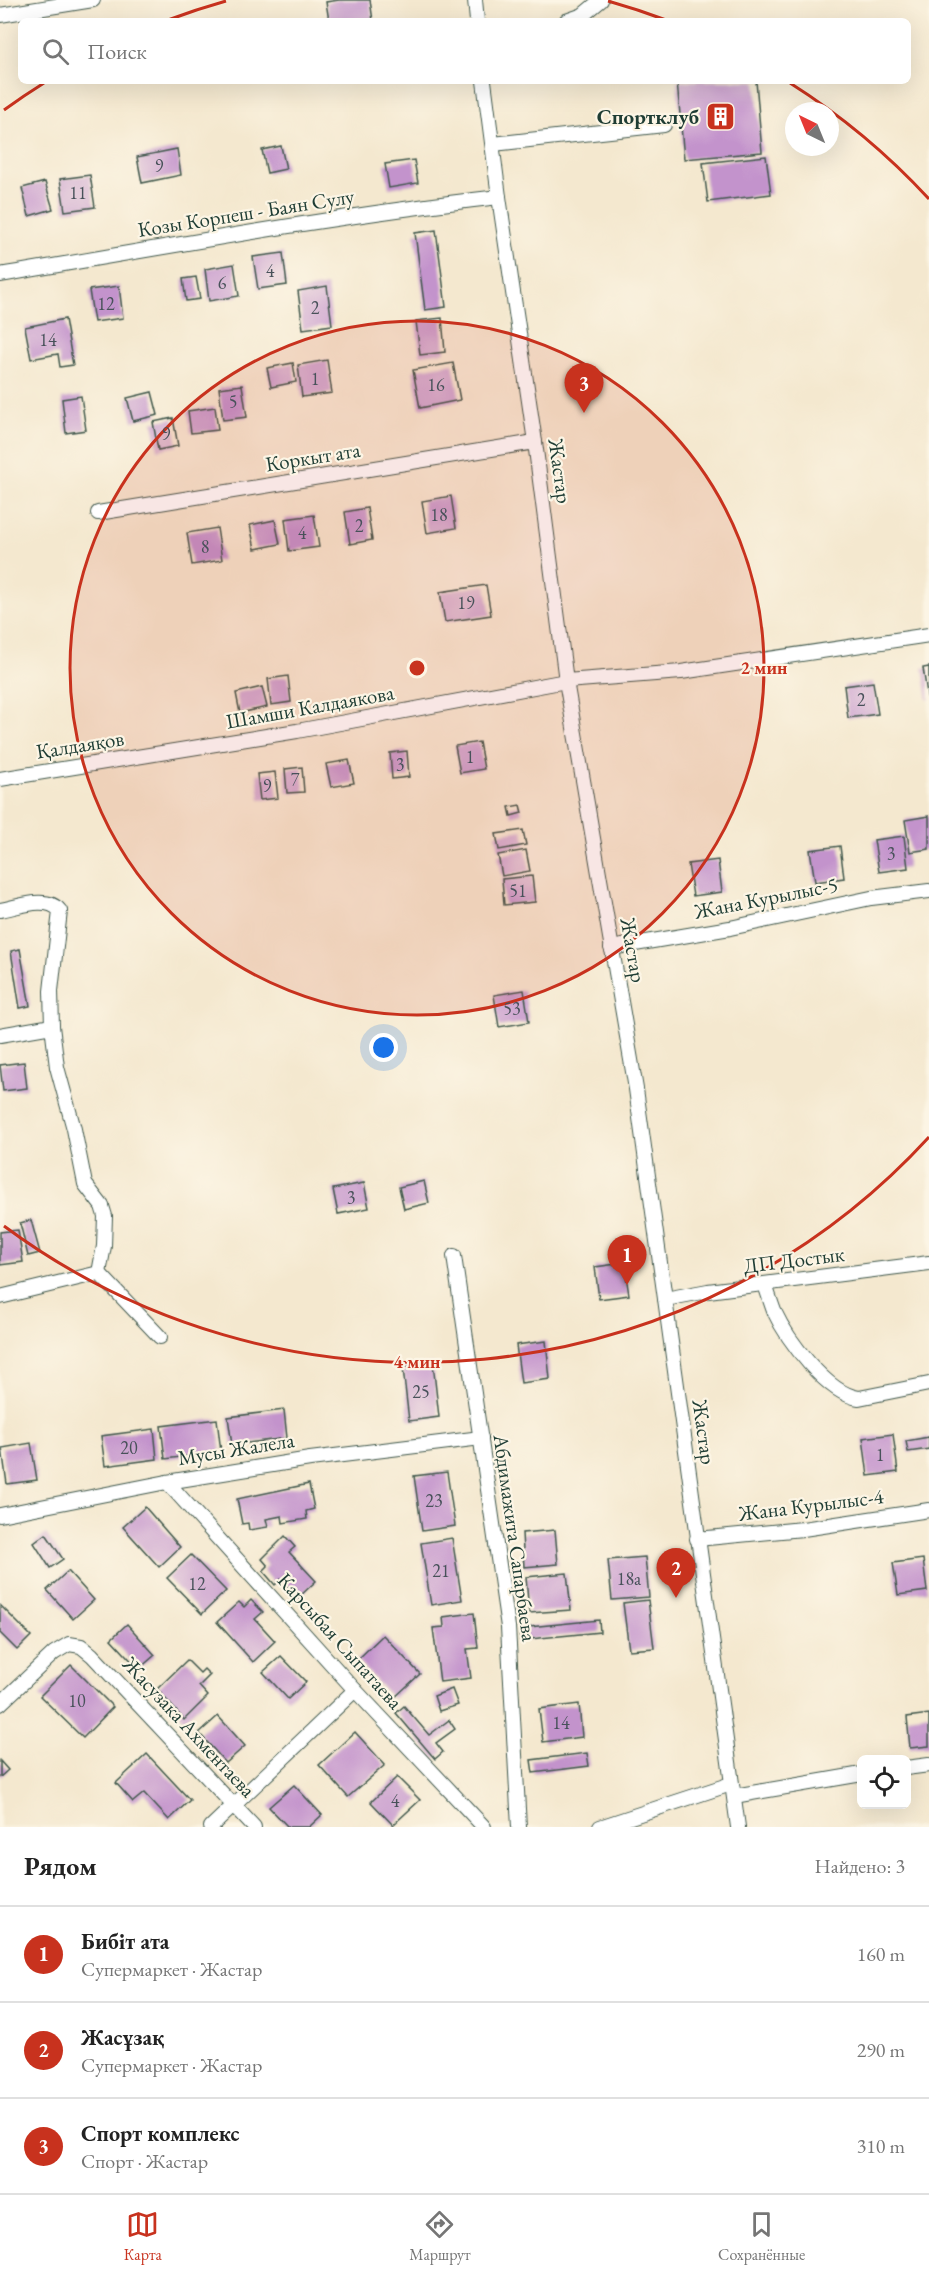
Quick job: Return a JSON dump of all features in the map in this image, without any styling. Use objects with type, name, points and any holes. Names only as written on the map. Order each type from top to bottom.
[{"type":"street","points":[[0,15],[93,0]]},
{"type":"street","points":[[475,0],[477,18]]},
{"type":"street","points":[[574,18],[583,15],[600,0]]},
{"type":"street","name":"Жастар","points":[[484,84],[566,681],[636,1089],[738,1827]]},
{"type":"street","points":[[493,144],[664,125]]},
{"type":"street","name":"Козы Корпеш - Баян Сулу","points":[[0,275],[340,219],[499,197]]},
{"type":"street","name":"Коркыт ата","points":[[98,513],[535,442]]},
{"type":"street","name":"Шамши Калдаякова","points":[[167,753],[566,681],[681,672],[929,635]]},
{"type":"street","name":"Қалдаяқов","points":[[0,779],[167,753]]},
{"type":"street","name":"Жана Курылыс-5","points":[[611,948],[730,928],[871,898],[929,891]]},
{"type":"street","points":[[0,910],[46,902],[56,905],[60,911],[51,991],[52,1026],[57,1067],[74,1129],[85,1184],[102,1206],[105,1216],[104,1246],[99,1273]]},
{"type":"street","points":[[0,1035],[52,1026]]},
{"type":"street","name":"Абдимажита Сапарбаева","points":[[454,1256],[508,1627],[519,1827]]},
{"type":"street","name":"ДП Достык","points":[[665,1299],[697,1292],[929,1263]]},
{"type":"street","points":[[0,1297],[99,1273]]},
{"type":"street","points":[[99,1273],[160,1337]]},
{"type":"street","points":[[765,1285],[775,1312],[796,1347],[832,1386],[847,1397],[859,1398],[929,1384]]},
{"type":"street","name":"Мусы Жалела","points":[[0,1515],[166,1482],[310,1459],[481,1438]]},
{"type":"street","name":"Карсыбая Сыпатаева","points":[[166,1482],[355,1690],[484,1827]]},
{"type":"street","name":"Жана Курылыс-4","points":[[698,1539],[803,1529],[929,1510]]},
{"type":"street","name":"Жасузака Ахментаева","points":[[0,1704],[54,1653],[69,1644],[81,1646],[254,1827]]},
{"type":"street","points":[[212,1827],[355,1690]]},
{"type":"street","points":[[911,1767],[929,1765]]},
{"type":"street","points":[[600,1827],[733,1790],[857,1774]]},
{"type":"building","points":[[370,0],[373,18],[329,18],[326,2]]},
{"type":"building","name":"Спортклуб","points":[[677,84],[756,84],[762,152],[684,159]]},
{"type":"building","points":[[281,146],[286,169],[267,173],[262,150]]},
{"type":"building","points":[[177,149],[181,175],[142,183],[137,157]]},
{"type":"building","points":[[766,156],[771,194],[708,202],[703,163]]},
{"type":"building","points":[[414,160],[418,183],[389,188],[385,164]]},
{"type":"building","points":[[90,175],[95,207],[65,211],[60,179]]},
{"type":"building","points":[[45,182],[53,209],[29,216],[22,188]]},
{"type":"building","points":[[436,230],[446,307],[425,310],[415,233]]},
{"type":"building","points":[[283,253],[287,285],[258,289],[253,257]]},
{"type":"building","points":[[234,264],[239,296],[209,301],[205,269]]},
{"type":"building","points":[[196,277],[200,299],[186,301],[183,279]]},
{"type":"building","points":[[119,286],[123,318],[94,322],[89,290]]},
{"type":"building","points":[[327,286],[332,325],[303,329],[298,291]]},
{"type":"building","points":[[442,318],[445,352],[420,355],[416,321]]},
{"type":"building","points":[[65,319],[73,365],[60,367],[58,354],[31,359],[25,327]]},
{"type":"building","points":[[327,360],[332,393],[302,397],[298,365]]},
{"type":"building","points":[[293,363],[296,382],[271,387],[267,368]]},
{"type":"building","points":[[453,363],[460,400],[420,408],[413,370]]},
{"type":"building","points":[[242,385],[247,417],[223,420],[219,388]]},
{"type":"building","points":[[152,392],[158,415],[133,421],[127,398]]},
{"type":"building","points":[[81,396],[86,430],[66,433],[62,399]]},
{"type":"building","points":[[215,407],[218,430],[191,433],[188,411]]},
{"type":"building","points":[[173,418],[178,446],[158,450],[153,422]]},
{"type":"building","points":[[451,496],[456,528],[427,533],[422,501]]},
{"type":"building","points":[[367,508],[372,540],[350,544],[345,512]]},
{"type":"building","points":[[314,515],[319,547],[289,551],[285,519]]},
{"type":"building","points":[[275,520],[280,544],[255,549],[250,525]]},
{"type":"building","points":[[217,528],[222,560],[192,565],[187,533]]},
{"type":"building","points":[[486,585],[491,615],[445,622],[440,592]]},
{"type":"building","points":[[929,667],[929,700],[928,700],[923,668]]},
{"type":"building","points":[[288,676],[291,702],[271,705],[268,679]]},
{"type":"building","points":[[873,682],[878,714],[848,718],[844,686]]},
{"type":"building","points":[[262,687],[267,707],[240,713],[236,693]]},
{"type":"building","points":[[479,742],[484,769],[460,773],[455,746]]},
{"type":"building","points":[[407,751],[409,777],[392,779],[390,753]]},
{"type":"building","points":[[349,760],[354,783],[331,787],[326,764]]},
{"type":"building","points":[[302,767],[304,792],[287,793],[285,769]]},
{"type":"building","points":[[275,772],[278,798],[260,800],[257,774]]},
{"type":"building","points":[[520,805],[522,813],[511,816],[509,807]]},
{"type":"building","points":[[929,816],[929,849],[910,852],[905,820]]},
{"type":"building","points":[[523,830],[526,845],[499,850],[496,834]]},
{"type":"building","points":[[904,836],[908,868],[879,872],[874,840]]},
{"type":"building","points":[[840,846],[844,878],[815,882],[810,850]]},
{"type":"building","points":[[526,850],[530,871],[502,876],[498,855]]},
{"type":"building","points":[[718,860],[722,892],[693,896],[688,864]]},
{"type":"building","points":[[532,876],[535,902],[504,905],[502,879]]},
{"type":"building","points":[[20,949],[30,1006],[20,1008],[11,951]]},
{"type":"building","points":[[524,990],[529,1022],[499,1027],[494,995]]},
{"type":"building","points":[[24,1062],[27,1088],[3,1091],[0,1065]]},
{"type":"building","points":[[424,1181],[429,1203],[404,1209],[399,1187]]},
{"type":"building","points":[[364,1183],[369,1208],[338,1214],[333,1189]]},
{"type":"building","points":[[31,1220],[40,1253],[28,1256],[20,1223]]},
{"type":"building","points":[[18,1230],[23,1262],[0,1265],[0,1232]]},
{"type":"building","points":[[624,1263],[629,1295],[599,1299],[595,1267]]},
{"type":"building","points":[[546,1341],[550,1379],[521,1383],[516,1345]]},
{"type":"building","points":[[433,1363],[439,1417],[409,1421],[403,1368]]},
{"type":"building","points":[[284,1410],[287,1438],[232,1445],[228,1417]]},
{"type":"building","points":[[217,1419],[221,1452],[165,1459],[161,1426]]},
{"type":"building","points":[[154,1429],[157,1459],[105,1466],[101,1436]]},
{"type":"building","points":[[893,1434],[898,1472],[868,1476],[863,1438]]},
{"type":"building","points":[[929,1437],[929,1449],[908,1452],[906,1441]]},
{"type":"building","points":[[31,1443],[37,1480],[7,1484],[2,1448]]},
{"type":"building","points":[[447,1472],[455,1526],[422,1531],[414,1476]]},
{"type":"building","points":[[309,1484],[314,1509],[306,1511],[307,1519],[283,1523],[282,1516],[266,1519],[268,1527],[249,1530],[248,1523],[242,1524],[237,1499]]},
{"type":"building","points":[[145,1507],[180,1547],[159,1567],[123,1527]]},
{"type":"building","points":[[555,1530],[558,1564],[524,1567],[522,1533]]},
{"type":"building","points":[[46,1534],[63,1559],[50,1568],[34,1543]]},
{"type":"building","points":[[285,1536],[295,1547],[289,1552],[316,1581],[298,1598],[281,1579],[275,1585],[263,1571],[268,1566],[262,1559]]},
{"type":"building","points":[[452,1538],[462,1600],[431,1605],[421,1543]]},
{"type":"building","points":[[191,1555],[226,1591],[202,1614],[167,1578]]},
{"type":"building","points":[[645,1557],[649,1597],[612,1600],[608,1560]]},
{"type":"building","points":[[923,1559],[927,1591],[898,1595],[893,1563]]},
{"type":"building","points":[[68,1571],[94,1600],[73,1619],[47,1590]]},
{"type":"building","points":[[567,1573],[571,1610],[529,1613],[526,1577]]},
{"type":"building","points":[[251,1600],[263,1612],[255,1619],[275,1641],[253,1662],[217,1622],[239,1602],[244,1607]]},
{"type":"building","points":[[648,1600],[654,1648],[629,1650],[623,1603]]},
{"type":"building","points":[[0,1605],[31,1636],[17,1650],[0,1633]]},
{"type":"building","points":[[474,1613],[478,1648],[467,1649],[471,1678],[440,1682],[433,1628],[444,1627],[443,1617]]},
{"type":"building","points":[[599,1620],[600,1632],[520,1640],[519,1628]]},
{"type":"building","points":[[127,1624],[155,1655],[139,1669],[111,1639]]},
{"type":"building","points":[[383,1635],[420,1674],[393,1699],[357,1660]]},
{"type":"building","points":[[281,1656],[306,1682],[288,1699],[263,1672]]},
{"type":"building","points":[[187,1660],[200,1673],[204,1669],[210,1675],[199,1686],[208,1696],[184,1720],[157,1689]]},
{"type":"building","points":[[71,1665],[113,1707],[83,1738],[40,1696]]},
{"type":"building","points":[[452,1689],[458,1705],[439,1711],[434,1696]]},
{"type":"building","points":[[579,1704],[582,1737],[543,1742],[539,1709]]},
{"type":"building","points":[[404,1706],[429,1735],[449,1720],[455,1729],[436,1743],[443,1752],[435,1759],[396,1713]]},
{"type":"building","points":[[929,1714],[929,1746],[910,1748],[907,1717]]},
{"type":"building","points":[[218,1716],[245,1746],[226,1763],[199,1733]]},
{"type":"building","points":[[355,1732],[385,1765],[348,1797],[319,1765]]},
{"type":"building","points":[[587,1753],[589,1766],[533,1773],[531,1760]]},
{"type":"building","points":[[147,1754],[190,1800],[169,1820],[144,1793],[133,1802],[116,1783]]},
{"type":"building","points":[[0,1761],[8,1770],[0,1777]]},
{"type":"building","points":[[397,1777],[420,1800],[393,1825],[371,1802]]},
{"type":"building","points":[[294,1785],[322,1815],[309,1827],[288,1827],[269,1807]]},
{"type":"place","name":"Спортклуб","points":[[720,117]]},
{"type":"place","name":"Спорт комплекс","points":[[584,413]]},
{"type":"place","name":"Бибіт ата","points":[[627,1285]]},
{"type":"place","name":"Жасұзақ","points":[[676,1598]]}]
